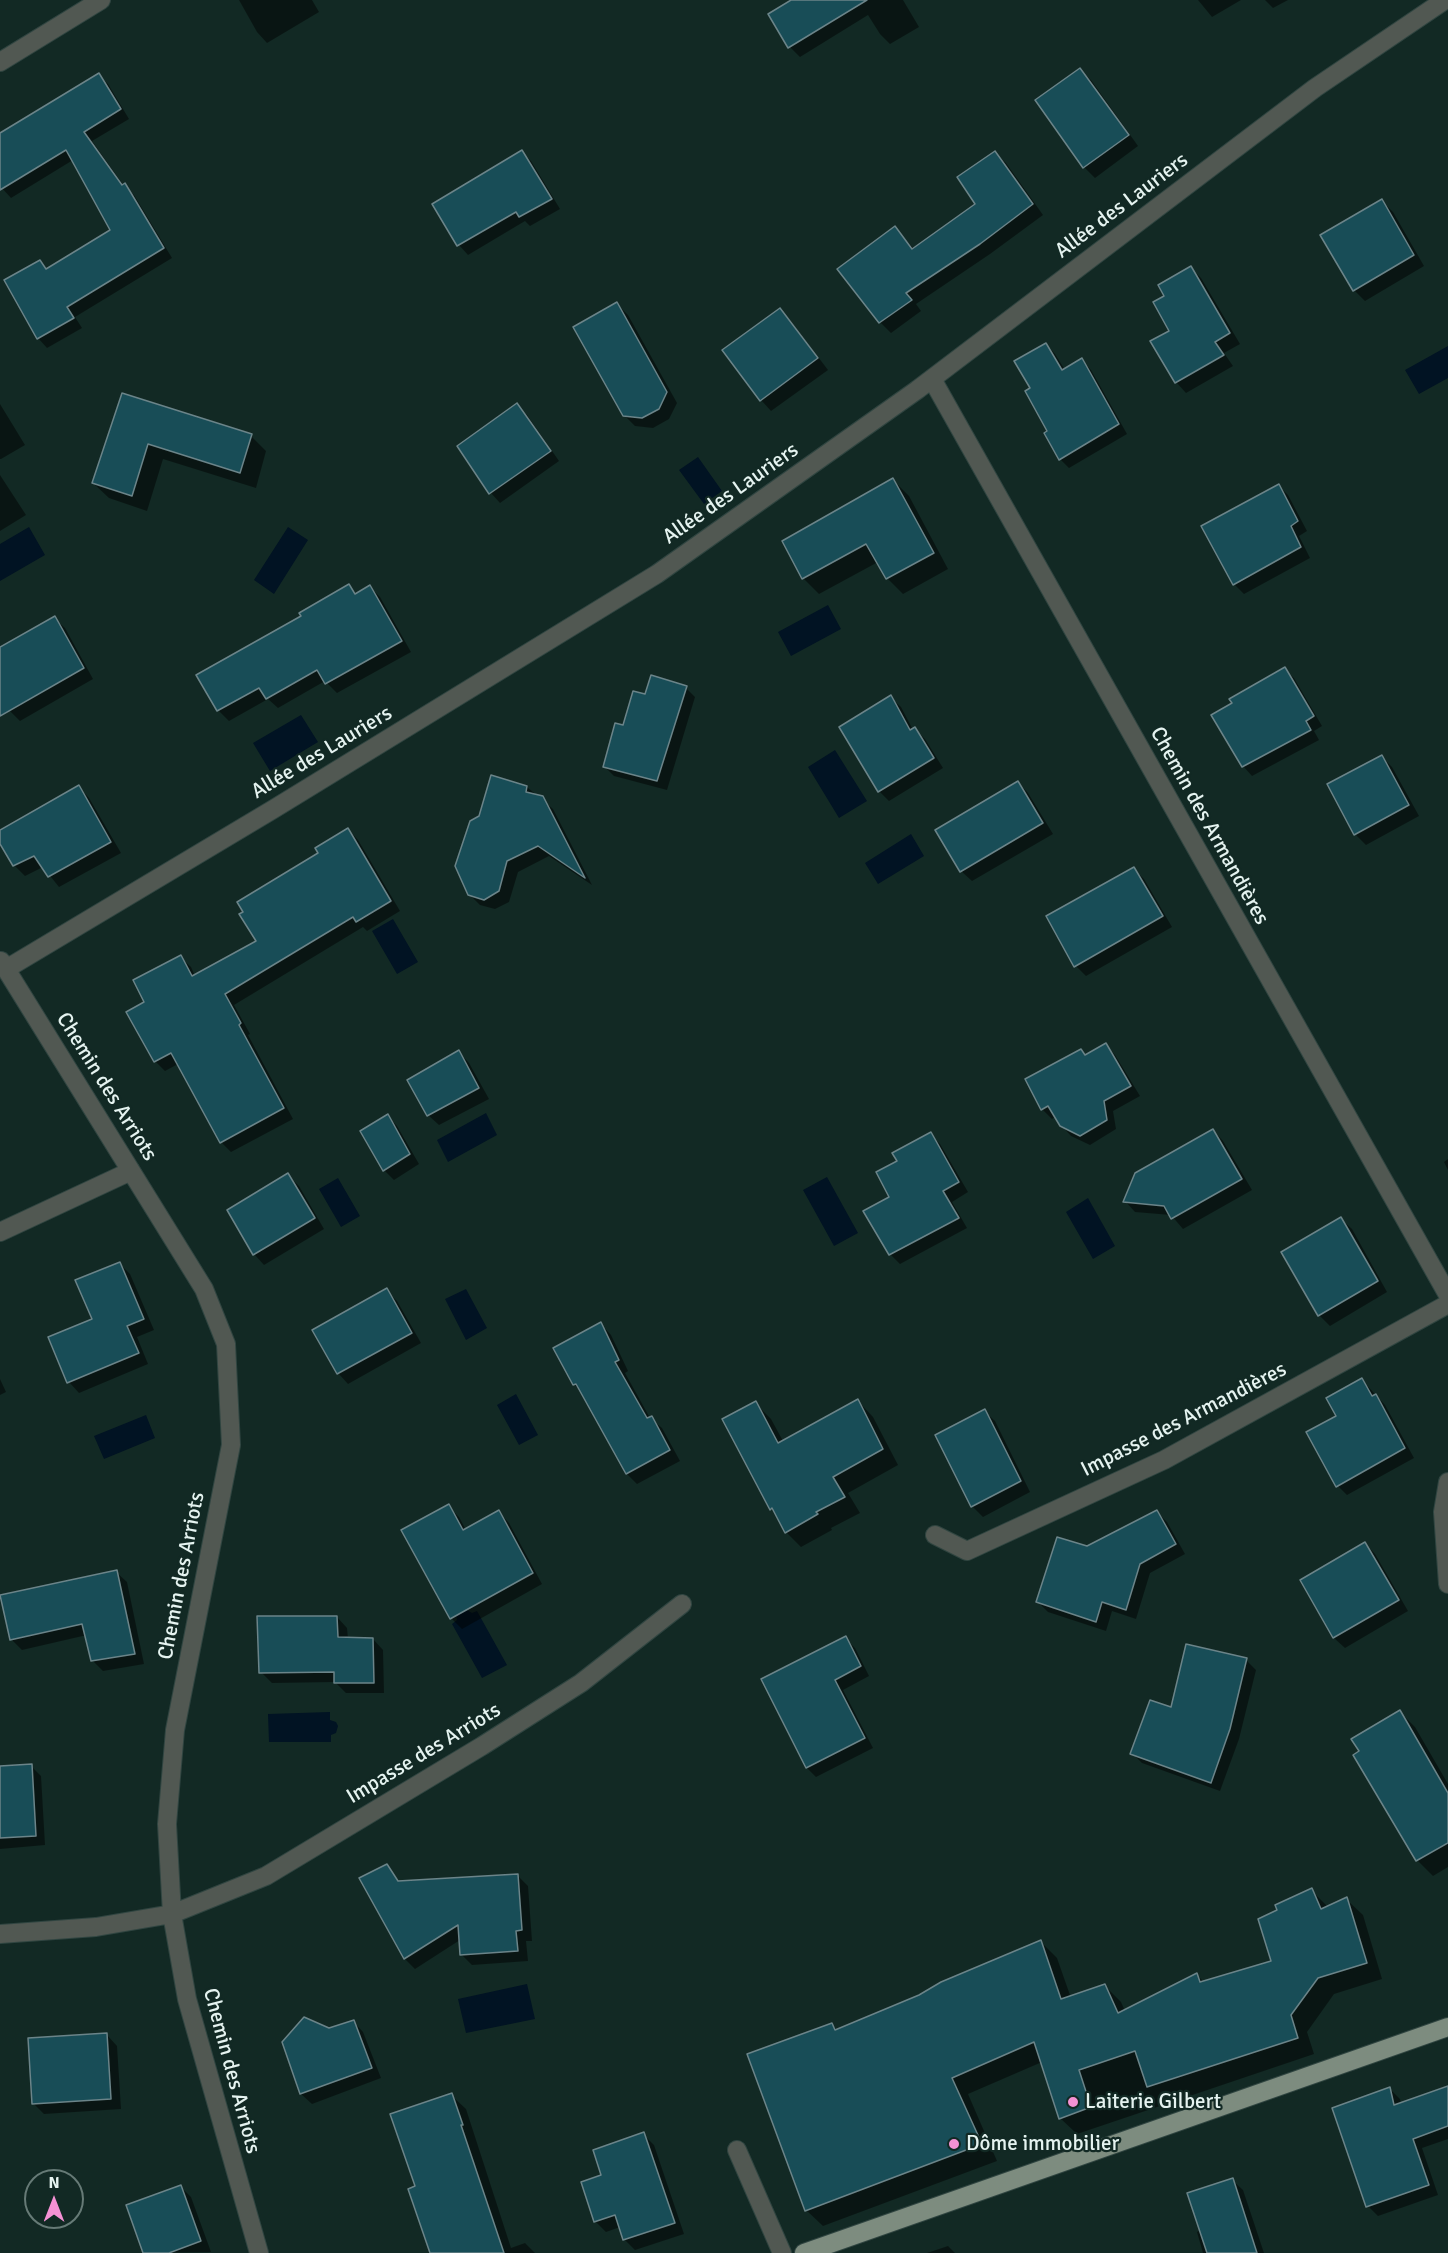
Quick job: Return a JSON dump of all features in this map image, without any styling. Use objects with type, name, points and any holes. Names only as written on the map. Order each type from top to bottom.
[{"type":"main road","points":[[804,2253],[1448,2027]]},
{"type":"street","points":[[0,62],[101,0]]},
{"type":"street","name":"Allée des Lauriers","points":[[3,964],[272,810],[657,574],[932,379],[1314,88],[1445,0]]},
{"type":"street","name":"Chemin des Armandières","points":[[932,379],[1448,1294]]},
{"type":"street","name":"Chemin des Arriots","points":[[3,964],[204,1289],[226,1344],[231,1445],[175,1730],[167,1824],[172,1914],[187,1999],[259,2253]]},
{"type":"street","points":[[0,1232],[131,1171]]},
{"type":"street","name":"Impasse des Armandières","points":[[935,1535],[967,1551],[1164,1460],[1448,1304]]},
{"type":"street","points":[[1448,1482],[1443,1512],[1448,1584]]},
{"type":"street","name":"Impasse des Arriots","points":[[0,1934],[96,1927],[172,1914],[266,1876],[482,1746],[581,1683],[682,1604]]},
{"type":"street","points":[[737,2150],[782,2253]]},
{"type":"water","points":[[1448,346],[1448,378],[1419,394],[1405,370]]},
{"type":"water","points":[[698,457],[722,491],[704,504],[679,470]]},
{"type":"water","points":[[29,527],[45,555],[0,581],[0,544]]},
{"type":"water","points":[[288,527],[308,540],[274,594],[254,580]]},
{"type":"water","points":[[828,605],[841,629],[791,656],[778,632]]},
{"type":"water","points":[[301,715],[318,742],[270,771],[253,743]]},
{"type":"water","points":[[835,750],[867,801],[839,818],[808,767]]},
{"type":"water","points":[[911,834],[924,856],[878,884],[865,863]]},
{"type":"water","points":[[393,919],[418,962],[397,974],[372,931]]},
{"type":"water","points":[[486,1113],[497,1135],[448,1162],[437,1140]]},
{"type":"water","points":[[827,1177],[858,1233],[834,1246],[803,1190]]},
{"type":"water","points":[[338,1178],[360,1216],[341,1227],[319,1189]]},
{"type":"water","points":[[1088,1198],[1115,1246],[1093,1259],[1066,1212]]},
{"type":"water","points":[[466,1289],[487,1328],[466,1340],[445,1299]]},
{"type":"water","points":[[516,1394],[538,1435],[519,1445],[497,1405]]},
{"type":"water","points":[[146,1415],[155,1438],[104,1459],[94,1436]]},
{"type":"water","points":[[465,1609],[472,1613],[477,1611],[507,1665],[482,1678],[452,1624],[457,1620],[456,1615]]},
{"type":"water","points":[[330,1712],[330,1720],[336,1722],[338,1726],[336,1733],[331,1735],[331,1742],[269,1742],[268,1714]]},
{"type":"water","points":[[527,1984],[535,2019],[466,2033],[458,1999]]},
{"type":"building","points":[[791,0],[867,0],[788,48],[768,14]]},
{"type":"building","points":[[1080,68],[1129,135],[1083,168],[1035,100]]},
{"type":"building","points":[[99,73],[121,109],[84,132],[122,185],[125,183],[164,248],[67,307],[74,318],[37,339],[4,280],[40,260],[46,269],[110,230],[66,150],[0,190],[0,133]]},
{"type":"building","points":[[522,150],[552,199],[519,217],[516,212],[457,246],[432,204]]},
{"type":"building","points":[[995,151],[1033,204],[980,244],[906,293],[912,300],[879,323],[837,269],[895,226],[912,249],[975,204],[957,177]]},
{"type":"building","points":[[1382,199],[1414,255],[1353,291],[1320,235]]},
{"type":"building","points":[[1191,266],[1230,333],[1215,342],[1224,355],[1175,383],[1150,341],[1169,331],[1153,302],[1164,296],[1158,285]]},
{"type":"building","points":[[617,302],[667,392],[659,409],[642,418],[623,416],[573,327]]},
{"type":"building","points":[[780,308],[818,358],[760,401],[722,350]]},
{"type":"building","points":[[1046,343],[1062,370],[1082,358],[1119,424],[1059,460],[1044,433],[1047,431],[1025,391],[1030,388],[1014,361]]},
{"type":"building","points":[[122,393],[252,434],[240,473],[148,444],[132,496],[92,483]]},
{"type":"building","points":[[517,403],[551,451],[489,494],[457,446]]},
{"type":"building","points":[[893,478],[934,553],[886,579],[866,544],[802,579],[782,541]]},
{"type":"building","points":[[1279,484],[1298,521],[1291,526],[1301,547],[1233,585],[1201,526]]},
{"type":"building","points":[[349,584],[355,594],[370,585],[402,641],[325,684],[317,670],[266,699],[259,688],[217,711],[196,675],[301,616],[299,613]]},
{"type":"building","points":[[55,616],[84,668],[0,716],[0,647]]},
{"type":"building","points":[[1285,667],[1314,716],[1306,721],[1311,730],[1242,767],[1211,715],[1232,703],[1229,699]]},
{"type":"building","points":[[651,675],[687,686],[657,781],[603,767],[615,723],[623,725],[633,691],[645,694]]},
{"type":"building","points":[[891,695],[910,730],[915,727],[934,758],[878,792],[839,727]]},
{"type":"building","points":[[1382,755],[1409,805],[1354,835],[1327,784]]},
{"type":"building","points":[[491,775],[527,786],[526,792],[543,796],[585,878],[538,846],[507,861],[499,891],[484,900],[468,895],[455,866],[470,821],[479,816]]},
{"type":"building","points":[[1018,781],[1043,823],[960,872],[935,830]]},
{"type":"building","points":[[79,785],[111,842],[48,877],[34,856],[13,866],[0,844],[0,830]]},
{"type":"building","points":[[348,828],[391,901],[356,922],[353,917],[225,994],[241,1023],[239,1025],[284,1108],[220,1143],[171,1053],[154,1062],[126,1012],[144,1002],[133,980],[181,955],[192,976],[256,941],[239,914],[243,912],[237,902],[318,853],[315,848]]},
{"type":"building","points":[[1134,867],[1163,916],[1074,967],[1046,916]]},
{"type":"building","points":[[1106,1043],[1131,1086],[1104,1101],[1107,1120],[1080,1136],[1060,1126],[1048,1106],[1041,1110],[1025,1079],[1081,1049],[1085,1055]]},
{"type":"building","points":[[459,1050],[479,1088],[427,1116],[407,1080]]},
{"type":"building","points":[[388,1114],[410,1154],[383,1171],[360,1131]]},
{"type":"building","points":[[1213,1129],[1242,1179],[1171,1219],[1164,1206],[1123,1202],[1135,1173]]},
{"type":"building","points":[[931,1132],[959,1182],[943,1191],[959,1218],[889,1255],[863,1211],[889,1197],[876,1172],[897,1161],[892,1153]]},
{"type":"building","points":[[288,1173],[315,1218],[253,1255],[227,1210]]},
{"type":"building","points":[[1341,1217],[1378,1281],[1318,1316],[1281,1252]]},
{"type":"building","points":[[120,1262],[144,1319],[127,1326],[139,1353],[67,1383],[48,1337],[92,1319],[75,1280]]},
{"type":"building","points":[[387,1288],[412,1333],[337,1374],[312,1330]]},
{"type":"building","points":[[601,1322],[619,1360],[615,1362],[647,1418],[652,1416],[670,1450],[626,1474],[576,1384],[573,1385],[553,1348]]},
{"type":"building","points":[[1362,1378],[1372,1396],[1376,1394],[1405,1448],[1336,1487],[1306,1432],[1336,1416],[1326,1398]]},
{"type":"building","points":[[858,1399],[883,1449],[833,1477],[845,1497],[816,1512],[818,1514],[785,1533],[772,1508],[770,1510],[722,1419],[756,1401],[778,1443]]},
{"type":"building","points":[[985,1409],[1021,1481],[971,1507],[935,1435]]},
{"type":"building","points":[[449,1504],[463,1530],[499,1510],[533,1573],[450,1619],[401,1530]]},
{"type":"building","points":[[1157,1510],[1176,1544],[1140,1564],[1126,1610],[1102,1602],[1096,1622],[1036,1602],[1057,1537],[1087,1546]]},
{"type":"building","points":[[1365,1542],[1399,1600],[1333,1638],[1300,1580]]},
{"type":"building","points":[[117,1570],[135,1654],[91,1661],[82,1624],[10,1640],[0,1595]]},
{"type":"building","points":[[257,1616],[337,1616],[338,1637],[373,1638],[374,1683],[334,1683],[334,1672],[259,1673]]},
{"type":"building","points":[[846,1636],[861,1666],[835,1680],[865,1738],[806,1768],[761,1679]]},
{"type":"building","points":[[1186,1644],[1247,1658],[1230,1729],[1211,1783],[1130,1754],[1150,1700],[1171,1707]]},
{"type":"building","points":[[1400,1710],[1448,1793],[1448,1843],[1416,1861],[1353,1755],[1359,1751],[1351,1739]]},
{"type":"building","points":[[32,1764],[36,1836],[0,1838],[0,1766]]},
{"type":"building","points":[[387,1864],[398,1881],[518,1874],[522,1930],[516,1931],[518,1951],[460,1955],[458,1925],[404,1959],[359,1878]]},
{"type":"building","points":[[1312,1888],[1321,1909],[1347,1897],[1367,1963],[1318,1978],[1291,2015],[1298,2038],[1147,2087],[1135,2051],[1079,2070],[1091,2107],[1059,2119],[1034,2042],[952,2078],[982,2144],[805,2211],[747,2054],[832,2023],[835,2030],[1041,1940],[1061,1999],[1105,1984],[1118,2013],[1197,1973],[1200,1982],[1271,1961],[1258,1919],[1277,1910],[1275,1905]]},
{"type":"building","points":[[304,2017],[329,2028],[354,2020],[372,2068],[300,2094],[282,2042]]},
{"type":"building","points":[[107,2033],[111,2099],[32,2104],[28,2038]]},
{"type":"building","points":[[1448,2086],[1448,2126],[1413,2139],[1429,2185],[1366,2207],[1332,2108],[1390,2087],[1394,2105]]},
{"type":"building","points":[[452,2093],[504,2253],[430,2253],[408,2189],[415,2186],[390,2114]]},
{"type":"building","points":[[644,2132],[675,2223],[623,2240],[615,2215],[594,2222],[581,2182],[601,2175],[593,2150]]},
{"type":"building","points":[[1233,2178],[1257,2253],[1207,2253],[1187,2193]]},
{"type":"building","points":[[181,2185],[201,2241],[169,2253],[143,2253],[126,2205]]},
{"type":"place","name":"Laiterie Gilbert","points":[[1073,2102]]},
{"type":"place","name":"Dôme immobilier","points":[[954,2144]]}]
